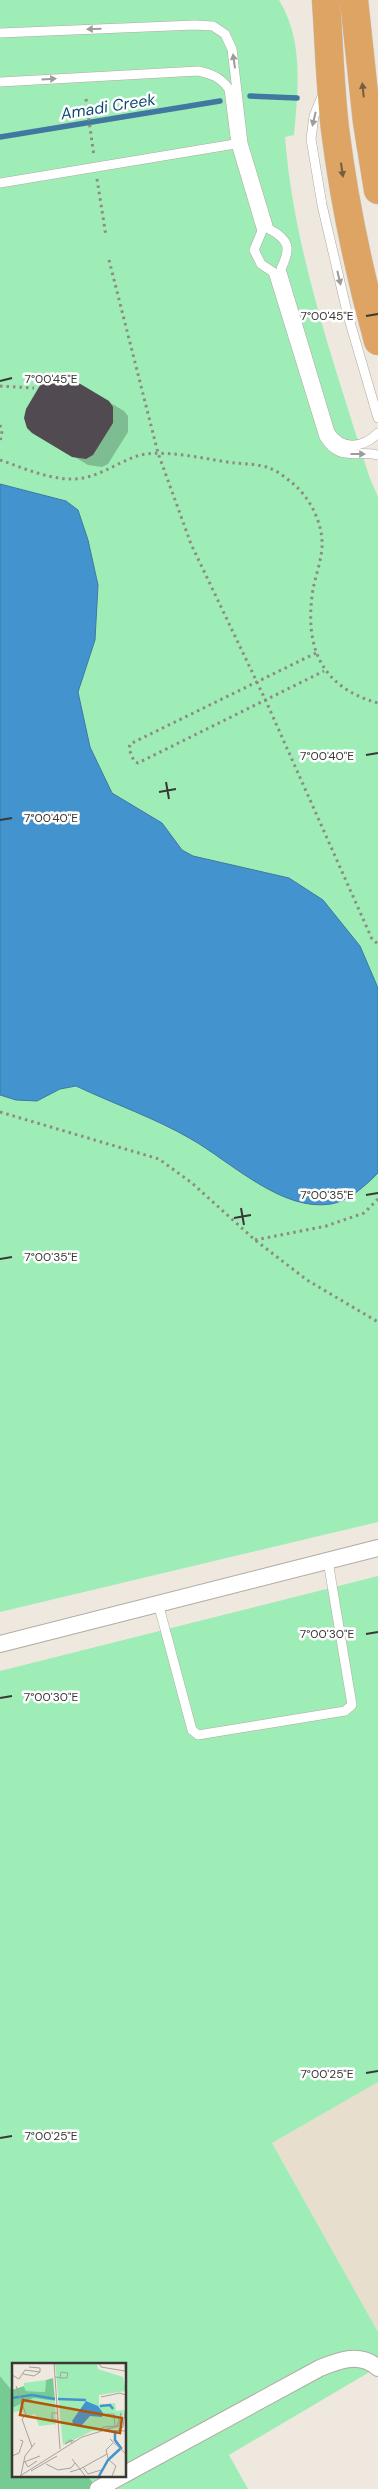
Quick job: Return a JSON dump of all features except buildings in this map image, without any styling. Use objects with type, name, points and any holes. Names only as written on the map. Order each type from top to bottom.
[{"type":"highway","points":[[305,0],[331,62]]},
{"type":"highway","points":[[326,0],[335,128],[347,206],[364,290],[378,341]]},
{"type":"highway","points":[[354,0],[367,122],[378,190]]},
{"type":"street","points":[[0,1644],[378,1548]]},
{"type":"street","points":[[126,2474],[320,2368],[342,2359],[351,2358],[361,2359],[378,2368]]},
{"type":"street","points":[[98,2489],[122,2476]]},
{"type":"lane","points":[[0,33],[213,26],[225,34],[232,49],[240,144]]},
{"type":"lane","points":[[331,62],[314,116],[311,138],[322,206],[346,312],[378,418]]},
{"type":"lane","points":[[0,82],[198,71],[215,74],[229,89],[240,144],[265,230],[254,250],[261,264],[277,270]]},
{"type":"lane","points":[[0,183],[240,144]]},
{"type":"lane","points":[[265,230],[282,236],[288,246],[288,255],[277,270]]},
{"type":"lane","points":[[277,270],[330,432],[336,441],[352,446],[372,439],[378,433]]},
{"type":"lane","points":[[277,270],[324,437],[330,448],[345,454],[378,455]]},
{"type":"lane","points":[[158,1603],[192,1730],[198,1735],[345,1711],[352,1705],[328,1561]]},
{"type":"path","points":[[86,100],[106,236]]},
{"type":"path","points":[[109,260],[158,453],[191,544],[265,699],[372,939],[378,944]]},
{"type":"path","points":[[0,386],[34,388]]},
{"type":"path","points":[[0,425],[2,432],[0,443]]},
{"type":"path","points":[[0,460],[48,476],[74,479],[92,476],[138,456],[158,453],[268,467],[291,482],[308,499],[320,526],[322,542],[313,591],[311,629],[316,653],[324,671],[336,684],[367,700],[378,703]]},
{"type":"path","points":[[316,653],[130,744],[129,749],[134,761],[138,763],[324,671]]},
{"type":"path","points":[[0,1112],[159,1159],[192,1183],[255,1240],[307,1280],[378,1322]]},
{"type":"path","points":[[255,1240],[326,1226],[364,1213],[378,1199]]},
{"type":"shaded area","points":[[378,2082],[378,2332],[272,2143]]},
{"type":"green space","points":[[0,0],[279,0],[292,32],[296,49],[297,100],[294,135],[285,137],[297,223],[330,351],[369,476],[378,497],[378,1522],[0,1612]]},
{"type":"green space","points":[[378,1576],[378,2082],[272,2143],[378,2332],[378,2367],[229,2455],[248,2489],[99,2489],[87,2476],[126,2476],[126,2363],[12,2363],[12,2391],[0,2376],[0,1671]]},
{"type":"green space","points":[[0,2376],[12,2391],[12,2476],[87,2476],[99,2489],[0,2489]]},
{"type":"water","points":[[0,484],[66,501],[78,510],[88,540],[98,585],[95,640],[78,692],[90,747],[112,793],[162,823],[182,850],[193,856],[289,878],[323,900],[360,946],[378,988],[378,1173],[362,1188],[344,1200],[331,1204],[313,1204],[294,1200],[276,1193],[177,1131],[76,1086],[60,1089],[37,1101],[16,1100],[0,1095]]},
{"type":"waterway","name":"Amadi Creek","points":[[250,96],[297,98]]},
{"type":"waterway","name":"Amadi Creek","points":[[0,137],[220,101]]}]
